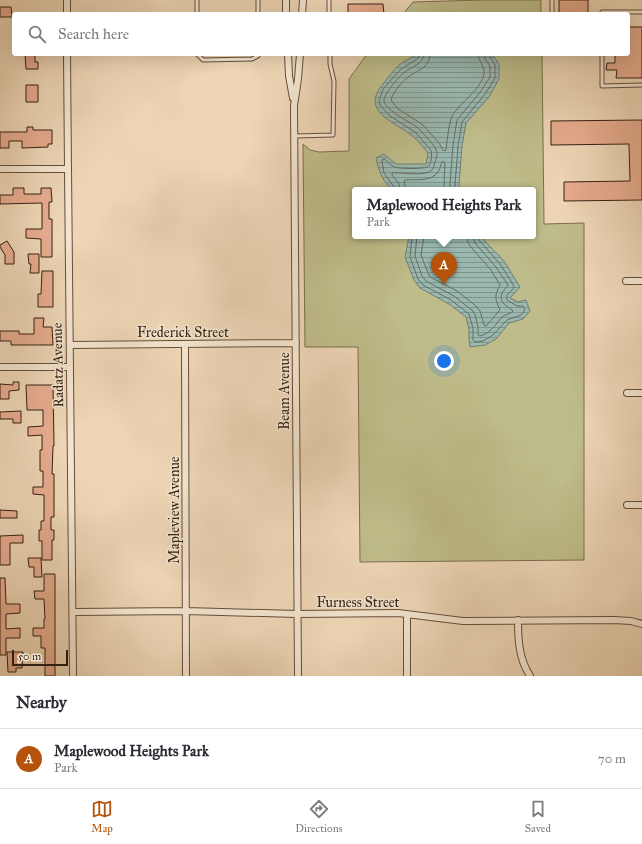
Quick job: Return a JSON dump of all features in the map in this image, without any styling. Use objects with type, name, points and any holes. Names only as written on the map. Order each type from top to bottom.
[{"type":"street","points":[[67,0],[67,12]]},
{"type":"street","points":[[286,0],[286,12]]},
{"type":"street","points":[[302,12],[303,0]]},
{"type":"street","name":"Radatz Avenue","points":[[67,56],[73,676]]},
{"type":"street","name":"Beam Avenue","points":[[288,56],[289,76],[294,106]]},
{"type":"street","name":"Beam Avenue","points":[[298,676],[294,106],[300,56]]},
{"type":"street","points":[[0,170],[68,169]]},
{"type":"street","points":[[626,281],[642,281]]},
{"type":"street","name":"Frederick Street","points":[[70,345],[296,343]]},
{"type":"street","name":"Mapleview Avenue","points":[[185,344],[186,676]]},
{"type":"street","points":[[0,367],[70,367]]},
{"type":"street","points":[[627,393],[642,393]]},
{"type":"street","points":[[627,506],[642,505]]},
{"type":"street","name":"Furness Street","points":[[73,612],[186,611],[297,614],[398,613],[463,621],[623,620],[642,624]]},
{"type":"street","points":[[407,614],[408,676]]},
{"type":"street","points":[[518,620],[520,650],[530,676]]},
{"type":"lane","points":[[197,0],[197,12]]},
{"type":"lane","points":[[258,0],[258,12]]},
{"type":"lane","points":[[329,0],[329,12]]},
{"type":"lane","points":[[552,0],[552,12]]},
{"type":"lane","points":[[602,12],[642,12]]},
{"type":"lane","points":[[198,56],[203,60],[252,59],[258,56]]},
{"type":"lane","points":[[294,136],[333,135],[334,81],[330,64],[330,56]]},
{"type":"lane","points":[[602,56],[602,86],[642,85]]},
{"type":"shaded area","points":[[541,0],[541,12],[405,12],[413,2]]},
{"type":"shaded area","points":[[366,56],[542,56],[544,224],[584,223],[584,560],[360,562],[358,347],[305,347],[303,144],[310,150],[319,152],[349,151],[349,79]]},
{"type":"water","points":[[414,56],[493,56],[499,64],[499,79],[489,97],[466,123],[462,146],[459,187],[390,187],[382,176],[376,158],[384,154],[396,164],[426,164],[428,153],[420,143],[388,120],[377,108],[375,101],[377,93],[395,69]]},
{"type":"water","points":[[408,239],[483,239],[504,261],[520,287],[510,298],[518,302],[526,300],[530,311],[523,319],[509,323],[496,339],[485,345],[470,347],[469,329],[466,317],[449,304],[420,288],[414,280],[405,257]]},
{"type":"building","points":[[559,0],[588,0],[588,12],[559,12]]},
{"type":"building","points":[[348,4],[383,4],[384,12],[348,12]]},
{"type":"building","points":[[0,7],[11,7],[12,17],[0,17]]},
{"type":"building","points":[[630,27],[642,27],[642,78],[616,78],[617,70],[606,70],[607,63],[615,63],[615,56],[630,56]]},
{"type":"building","points":[[25,56],[35,56],[35,62],[38,62],[38,69],[26,69]]},
{"type":"building","points":[[26,85],[38,85],[38,102],[26,102]]},
{"type":"building","points":[[642,120],[642,200],[564,201],[564,182],[630,181],[629,144],[551,145],[551,121]]},
{"type":"building","points":[[27,127],[33,127],[33,130],[52,130],[52,144],[48,144],[48,147],[22,148],[22,141],[9,141],[9,148],[0,148],[0,132],[27,132]]},
{"type":"building","points":[[13,188],[24,188],[24,194],[41,194],[41,188],[51,188],[52,202],[49,202],[49,219],[52,219],[52,257],[41,257],[41,239],[26,238],[26,229],[42,229],[42,203],[0,204],[0,195],[13,195]]},
{"type":"building","points":[[7,241],[14,252],[14,264],[5,264],[5,255],[0,245]]},
{"type":"building","points":[[28,254],[39,254],[39,273],[30,273],[31,264],[29,264]]},
{"type":"building","points":[[42,271],[53,271],[53,307],[38,307],[38,294],[41,294]]},
{"type":"building","points":[[34,318],[44,318],[43,327],[52,327],[53,345],[11,345],[11,341],[0,341],[0,331],[19,331],[19,334],[34,334]]},
{"type":"building","points":[[13,382],[19,382],[19,390],[9,391],[9,399],[0,399],[0,384],[13,385]]},
{"type":"building","points":[[26,385],[53,385],[54,446],[52,474],[54,474],[54,517],[51,517],[51,530],[54,530],[54,540],[52,540],[52,560],[42,560],[42,541],[39,541],[41,521],[44,521],[44,495],[33,494],[33,487],[43,487],[43,471],[40,471],[42,435],[28,436],[28,427],[43,426],[43,410],[27,410]]},
{"type":"building","points":[[21,411],[21,423],[13,423],[13,419],[0,419],[0,412]]},
{"type":"building","points":[[0,510],[17,511],[17,518],[0,518]]},
{"type":"building","points":[[23,535],[23,543],[10,543],[10,565],[0,565],[0,536]]},
{"type":"building","points":[[28,558],[41,558],[42,577],[34,577],[34,567],[29,567]]},
{"type":"building","points":[[44,574],[55,574],[55,676],[45,676],[45,648],[41,648],[41,636],[33,636],[33,628],[44,628],[44,599],[35,599],[34,591],[44,591]]},
{"type":"building","points":[[0,578],[5,578],[6,604],[20,604],[20,613],[6,614],[6,629],[20,628],[20,638],[6,638],[6,655],[0,655]]},
{"type":"building","points":[[7,652],[23,652],[22,668],[16,668],[16,672],[8,672]]},
{"type":"place","name":"Maplewood Heights Park","points":[[444,285]]}]
